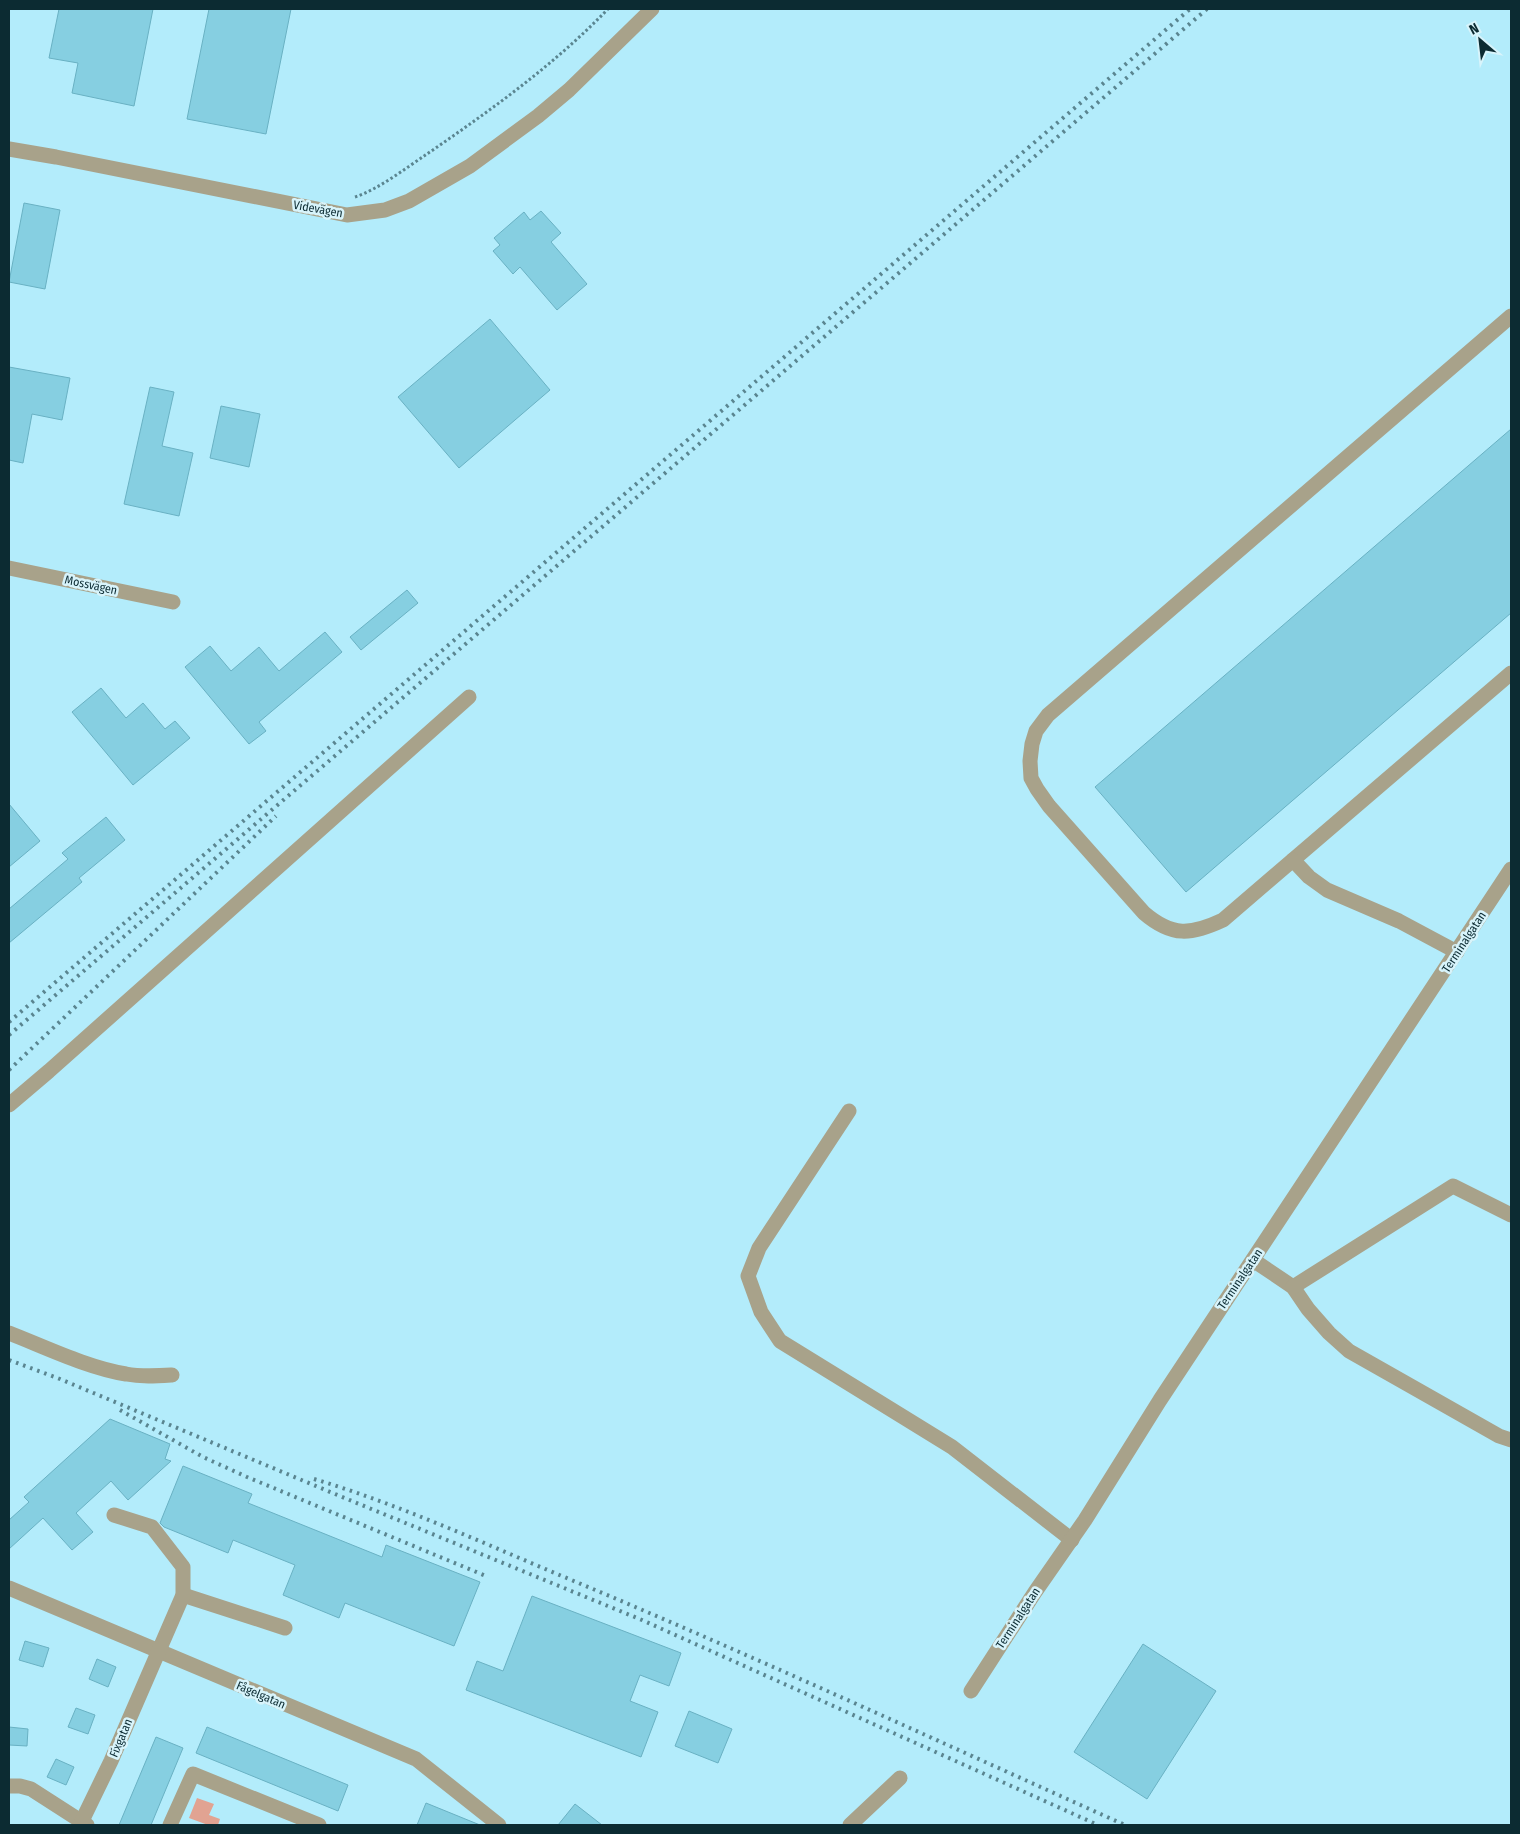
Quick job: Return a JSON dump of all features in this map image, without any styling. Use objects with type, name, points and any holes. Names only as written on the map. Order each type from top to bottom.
[{"type":"street","name":"Videvägen","points":[[9,149],[347,215],[384,210],[409,201],[470,166],[538,116],[569,90],[652,9]]},
{"type":"street","points":[[1511,316],[1048,716],[1036,731],[1032,744],[1030,760],[1031,778],[1049,806],[1144,913],[1157,924],[1171,930],[1192,932],[1223,920],[1511,673]]},
{"type":"street","name":"Mossvägen","points":[[9,568],[173,602]]},
{"type":"street","points":[[9,1105],[469,697]]},
{"type":"street","points":[[1292,860],[1327,890],[1399,921],[1457,952]]},
{"type":"street","name":"Terminalgatan","points":[[971,1691],[1072,1540],[1160,1400],[1511,869]]},
{"type":"street","points":[[849,1111],[758,1248],[748,1276],[761,1312],[780,1341],[952,1447],[1072,1540]]},
{"type":"street","points":[[1293,1287],[1453,1186],[1511,1215]]},
{"type":"street","points":[[1253,1260],[1293,1287],[1329,1333],[1349,1351],[1498,1436],[1511,1440]]},
{"type":"street","points":[[9,1333],[95,1366],[125,1374],[172,1375]]},
{"type":"street","points":[[114,1515],[152,1526],[183,1567],[183,1595],[285,1628]]},
{"type":"street","name":"Fågelgatan","points":[[9,1588],[276,1702],[416,1759],[499,1825]]},
{"type":"street","name":"Fixgatan","points":[[83,1824],[183,1595]]},
{"type":"street","points":[[170,1825],[193,1774],[319,1825]]},
{"type":"street","points":[[850,1825],[900,1778]]},
{"type":"street","points":[[9,1786],[31,1788],[83,1824]]},
{"type":"path","points":[[353,198],[370,190],[409,165],[511,94],[585,33],[608,9]]},
{"type":"shaded area","points":[[197,1798],[214,1804],[209,1815],[220,1819],[218,1825],[208,1825],[189,1818]]},
{"type":"building","points":[[59,9],[153,9],[134,106],[72,93],[78,63],[49,58]]},
{"type":"building","points":[[209,9],[291,9],[266,134],[187,119]]},
{"type":"building","points":[[24,203],[60,210],[45,289],[9,282]]},
{"type":"building","points":[[541,211],[561,233],[551,242],[587,284],[557,310],[520,267],[513,274],[493,251],[500,245],[494,238],[524,212],[530,220]]},
{"type":"building","points":[[490,319],[550,390],[459,468],[398,397]]},
{"type":"building","points":[[9,367],[70,378],[62,420],[32,414],[23,463],[9,460]]},
{"type":"building","points":[[150,387],[174,392],[162,446],[193,453],[179,516],[124,504]]},
{"type":"building","points":[[221,406],[260,414],[249,467],[210,458]]},
{"type":"building","points":[[1511,429],[1511,613],[1186,892],[1095,787]]},
{"type":"building","points":[[407,590],[418,603],[361,650],[350,637]]},
{"type":"building","points":[[325,632],[342,652],[259,722],[266,731],[249,744],[185,667],[210,646],[231,671],[259,647],[279,671]]},
{"type":"building","points":[[101,688],[126,718],[143,703],[165,729],[175,721],[190,738],[133,785],[72,712]]},
{"type":"building","points":[[9,804],[40,841],[9,867]]},
{"type":"building","points":[[106,817],[125,840],[79,878],[82,882],[9,943],[9,909],[68,859],[62,853]]},
{"type":"building","points":[[110,1419],[170,1444],[165,1459],[171,1461],[128,1500],[111,1481],[76,1513],[93,1532],[72,1550],[43,1518],[9,1549],[9,1520],[29,1502],[24,1497]]},
{"type":"building","points":[[183,1466],[252,1494],[248,1503],[382,1557],[386,1545],[480,1582],[454,1646],[345,1603],[339,1618],[283,1595],[295,1565],[233,1540],[228,1553],[164,1527],[160,1523]]},
{"type":"building","points":[[532,1596],[681,1653],[669,1686],[640,1675],[630,1701],[658,1712],[641,1757],[466,1690],[477,1661],[503,1671]]},
{"type":"building","points":[[25,1641],[49,1648],[43,1667],[19,1660]]},
{"type":"building","points":[[1143,1644],[1216,1691],[1147,1799],[1074,1752]]},
{"type":"building","points":[[97,1659],[116,1667],[108,1687],[89,1679]]},
{"type":"building","points":[[76,1708],[95,1715],[88,1734],[68,1727]]},
{"type":"building","points":[[689,1711],[732,1729],[718,1763],[675,1746]]},
{"type":"building","points":[[9,1727],[28,1729],[27,1746],[9,1745]]},
{"type":"building","points":[[207,1727],[348,1785],[338,1811],[196,1753]]},
{"type":"building","points":[[156,1737],[183,1748],[151,1825],[119,1825]]},
{"type":"building","points":[[56,1759],[74,1767],[66,1785],[47,1777]]},
{"type":"building","points":[[426,1803],[480,1825],[417,1825]]},
{"type":"building","points":[[575,1804],[602,1825],[558,1825]]},
{"type":"railway","points":[[9,1022],[1190,9]]},
{"type":"railway","points":[[9,1035],[1207,9]]},
{"type":"railway","points":[[9,1070],[276,816]]},
{"type":"railway","points":[[9,1360],[60,1379],[642,1620],[1098,1825]]},
{"type":"railway","points":[[120,1410],[203,1457],[247,1477],[486,1576]]},
{"type":"railway","points":[[314,1479],[411,1513],[639,1609],[848,1700],[1125,1825]]}]
